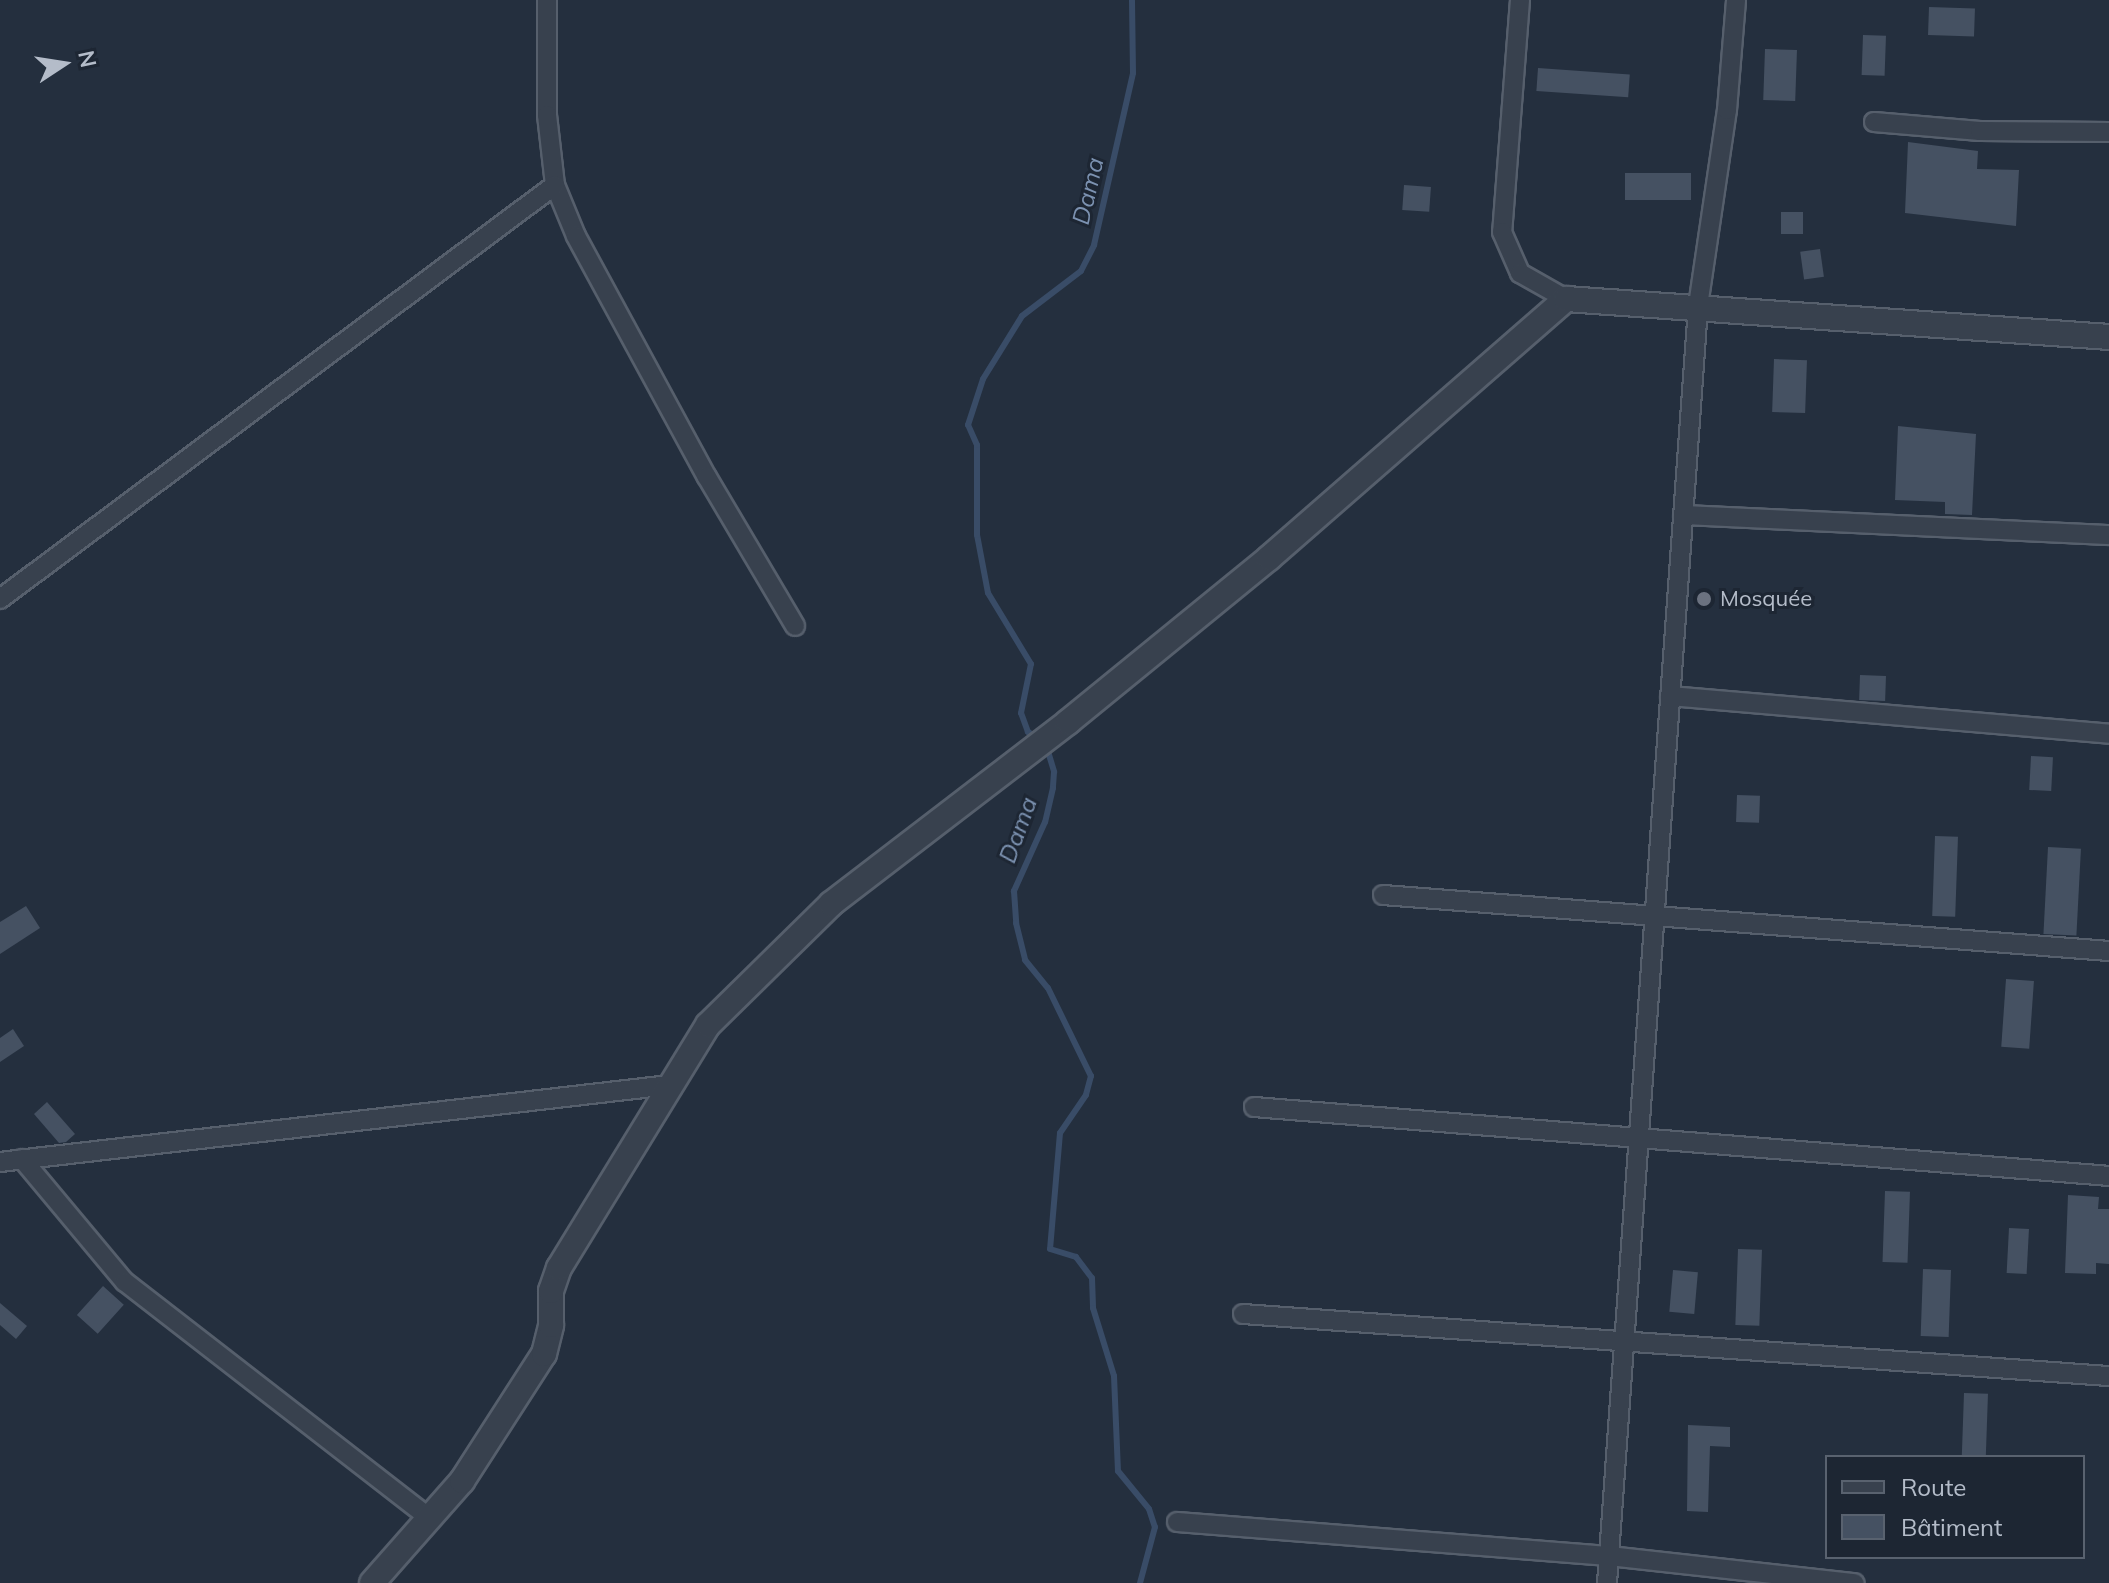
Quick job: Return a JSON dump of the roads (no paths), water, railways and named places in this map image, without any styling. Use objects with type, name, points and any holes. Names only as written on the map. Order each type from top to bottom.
[{"type":"street","points":[[547,0],[547,115],[555,185],[576,236],[692,450],[795,626]]},
{"type":"street","points":[[1520,0],[1502,232],[1520,273],[1566,299],[2109,337]]},
{"type":"street","points":[[1607,1583],[1698,306],[1727,110],[1736,0]]},
{"type":"street","points":[[1874,122],[1980,131],[2109,132]]},
{"type":"street","points":[[0,599],[555,185]]},
{"type":"street","points":[[372,1583],[462,1481],[544,1354],[551,1325],[551,1291],[559,1268],[708,1025],[831,904],[1068,722],[1269,558],[1566,299]]},
{"type":"street","points":[[1683,515],[2109,535]]},
{"type":"street","points":[[1670,696],[2109,734]]},
{"type":"street","points":[[1383,895],[2109,951]]},
{"type":"street","points":[[0,1162],[670,1085]]},
{"type":"street","points":[[1254,1107],[2109,1176]]},
{"type":"street","points":[[22,1159],[125,1282],[429,1518]]},
{"type":"street","points":[[1243,1314],[2109,1376]]},
{"type":"street","points":[[1177,1522],[1609,1556],[1855,1583]]},
{"type":"waterway","name":"Dama","points":[[1037,738],[1028,732],[1021,713],[1031,664],[988,593],[977,535],[977,445],[968,425],[983,379],[1022,316],[1081,271],[1094,245],[1133,73],[1132,0]]},
{"type":"waterway","name":"Dama","points":[[1046,745],[1054,772],[1053,788],[1045,822],[1014,891],[1016,923],[1025,960],[1048,988],[1091,1076],[1086,1095],[1060,1133],[1050,1249],[1076,1257],[1092,1278],[1093,1308],[1114,1376],[1118,1471],[1149,1509],[1155,1527],[1140,1583]]},
{"type":"place","name":"Mosquée","points":[[1704,599]]}]
